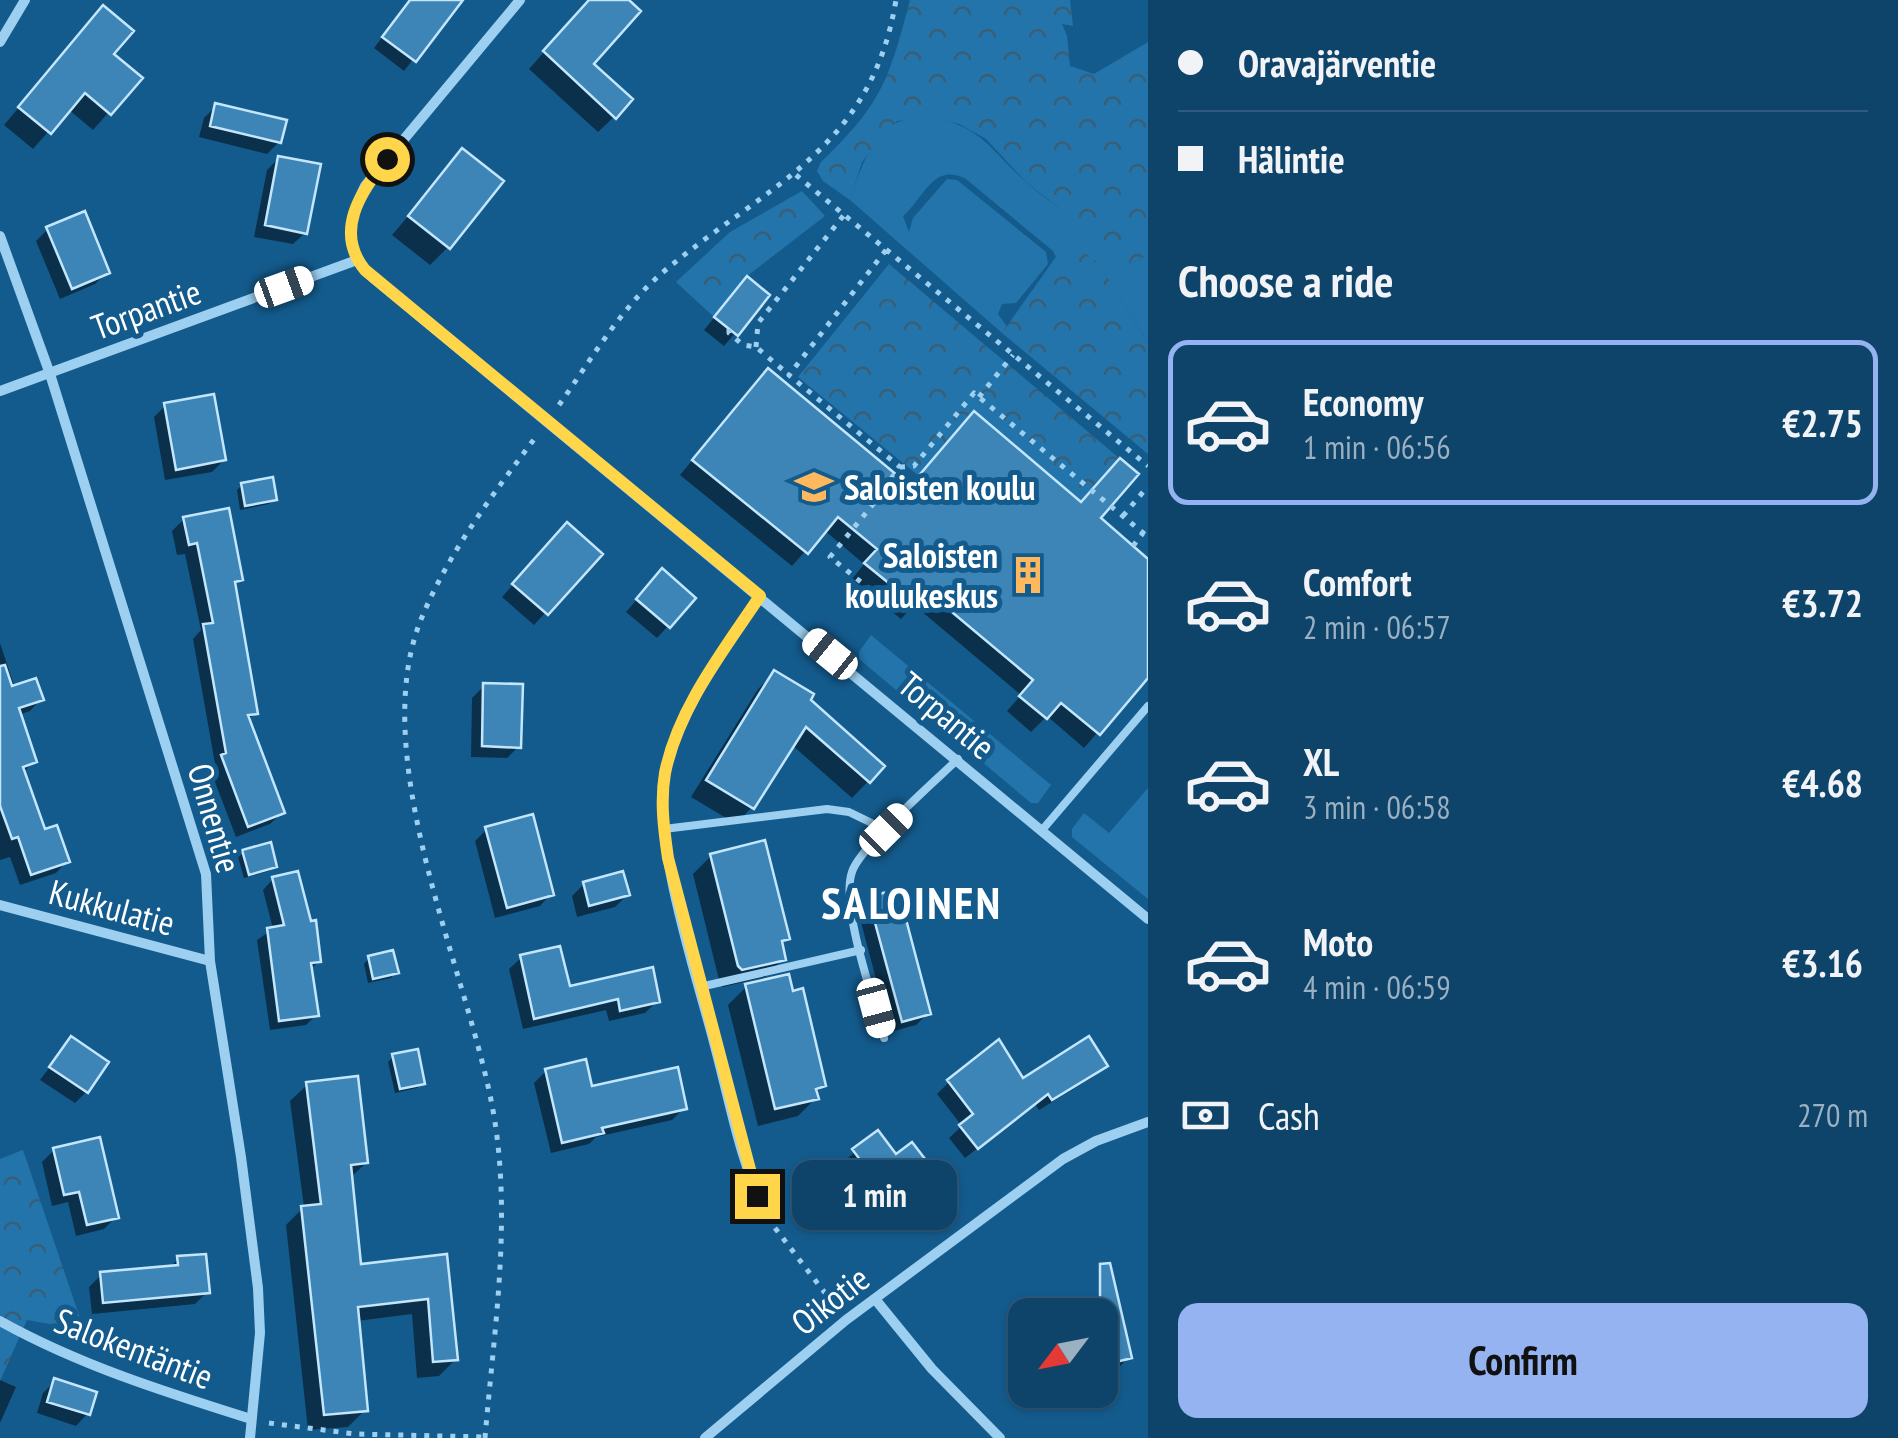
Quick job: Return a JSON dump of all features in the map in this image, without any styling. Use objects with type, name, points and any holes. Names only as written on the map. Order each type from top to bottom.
[{"type":"street","points":[[0,42],[26,0]]},
{"type":"street","points":[[357,260],[350,241],[351,224],[365,186],[520,0]]},
{"type":"street","name":"Onnentie","points":[[0,236],[50,374],[206,874],[210,961],[258,1288],[260,1333],[250,1438]]},
{"type":"street","name":"Torpantie","points":[[0,391],[357,260],[372,278],[1148,919]]},
{"type":"street","points":[[760,596],[704,681],[678,736],[665,773],[664,829],[749,1174],[766,1214]]},
{"type":"street","name":"Kukkulatie","points":[[0,906],[210,961]]},
{"type":"street","name":"Oikotie","points":[[704,1438],[846,1320],[1063,1159],[1148,1122]]},
{"type":"street","points":[[874,1299],[932,1370],[1000,1438]]},
{"type":"street","name":"Salokentäntie","points":[[0,1321],[84,1363],[251,1419]]},
{"type":"lane","points":[[1043,829],[1148,706]]},
{"type":"lane","points":[[884,1038],[849,905],[851,874],[855,864],[886,830],[958,759]]},
{"type":"lane","points":[[664,829],[828,809],[849,812],[886,830]]},
{"type":"lane","points":[[700,987],[861,950]]},
{"type":"path","points":[[251,1419],[355,1434],[485,1438],[500,1276],[499,1176],[492,1107],[417,825],[407,762],[405,708],[420,621],[444,572],[492,496],[640,294],[795,174],[830,142],[860,104],[880,62],[896,0]]},
{"type":"path","points":[[795,174],[1148,466]]},
{"type":"path","points":[[756,347],[758,323],[844,216]]},
{"type":"path","points":[[789,375],[886,250]]},
{"type":"path","points":[[729,329],[743,345],[756,347],[900,467],[914,466],[974,393],[1146,535],[1133,546]]},
{"type":"path","points":[[980,397],[1013,355]]},
{"type":"path","points":[[890,480],[900,467]]},
{"type":"path","points":[[1123,516],[1148,486]]},
{"type":"path","points":[[874,503],[830,557],[877,595]]},
{"type":"path","points":[[766,1214],[846,1320]]},
{"type":"green space","points":[[910,0],[1070,0],[1073,26],[1062,24],[1070,66],[1094,74],[1148,42],[1148,254],[1131,264],[1118,258],[1026,182],[986,139],[959,124],[933,117],[897,121],[882,136],[862,162],[850,200],[823,181],[817,171],[821,162],[858,123],[881,89]]},
{"type":"green space","points":[[933,116],[977,135],[1026,182],[1122,259],[1131,264],[1148,254],[1148,343],[1101,268],[1025,302],[1056,257],[966,179],[955,175],[937,178],[903,216],[909,232],[913,218],[947,179],[957,180],[1046,252],[1048,264],[1016,303],[1002,304],[998,314],[1007,327],[1002,333],[850,200],[868,154],[882,133],[901,121]]},
{"type":"green space","points":[[802,191],[825,216],[747,276],[714,317],[676,282],[730,232]]},
{"type":"green space","points":[[1068,240],[1098,263],[1148,343],[1148,454],[1002,333]]},
{"type":"green space","points":[[889,264],[1119,458],[1101,479],[1120,496],[1100,518],[974,411],[919,476],[798,377]]},
{"type":"green space","points":[[871,635],[1051,785],[1038,803],[1031,803],[859,659],[859,652]]},
{"type":"green space","points":[[1148,788],[1148,899],[1072,837],[1072,829],[1084,813],[1109,833]]},
{"type":"green space","points":[[23,1150],[84,1330],[27,1320],[0,1381],[0,1159]]},
{"type":"building","points":[[410,0],[463,0],[416,62],[382,37]]},
{"type":"building","points":[[589,0],[629,0],[641,11],[594,64],[633,99],[616,119],[543,51]]},
{"type":"building","points":[[103,5],[134,31],[114,54],[143,78],[111,115],[85,93],[51,134],[18,107]]},
{"type":"building","points":[[215,103],[287,120],[281,143],[210,126]]},
{"type":"building","points":[[462,148],[504,181],[450,249],[408,216]]},
{"type":"building","points":[[278,156],[321,164],[307,234],[265,225]]},
{"type":"building","points":[[85,211],[110,273],[72,289],[46,227]]},
{"type":"building","points":[[747,276],[770,295],[738,336],[714,317]]},
{"type":"building","name":"Saloisten koulukeskus","points":[[768,368],[910,486],[974,411],[1081,502],[1120,458],[1139,474],[1101,518],[1148,559],[1148,678],[1100,735],[1061,703],[1047,719],[1019,696],[1033,680],[928,592],[917,606],[864,563],[877,549],[838,517],[808,554],[692,460]]},
{"type":"building","points":[[214,394],[226,460],[176,470],[164,403]]},
{"type":"building","points":[[273,477],[277,500],[245,506],[241,483]]},
{"type":"building","points":[[229,508],[243,580],[235,582],[258,714],[248,715],[285,813],[248,827],[221,755],[226,753],[203,624],[213,623],[197,543],[189,545],[183,517]]},
{"type":"building","points":[[567,522],[603,554],[548,615],[512,584]]},
{"type":"building","points":[[662,568],[696,598],[670,628],[636,599]]},
{"type":"building","points":[[5,665],[12,686],[36,678],[44,700],[19,708],[37,762],[23,767],[45,829],[57,825],[70,862],[31,875],[18,837],[12,839],[0,806],[0,666]]},
{"type":"building","points":[[774,670],[814,694],[811,700],[885,766],[870,783],[806,727],[754,809],[706,780]]},
{"type":"building","points":[[483,683],[523,684],[521,748],[482,746]]},
{"type":"building","points":[[533,814],[554,895],[507,908],[485,827]]},
{"type":"building","points":[[765,840],[790,939],[782,941],[786,960],[742,970],[710,854]]},
{"type":"building","points":[[271,842],[277,867],[249,875],[242,850]]},
{"type":"building","points":[[298,871],[311,921],[316,920],[321,962],[311,963],[319,1016],[279,1021],[267,928],[284,925],[272,877]]},
{"type":"building","points":[[623,871],[630,895],[589,906],[583,882]]},
{"type":"building","points":[[898,889],[931,1014],[902,1022],[868,897]]},
{"type":"building","points":[[560,946],[570,986],[653,967],[660,1002],[620,1011],[618,999],[534,1019],[520,955]]},
{"type":"building","points":[[393,950],[399,973],[373,979],[368,956]]},
{"type":"building","points":[[789,974],[793,991],[803,988],[826,1086],[816,1089],[819,1099],[775,1109],[745,984]]},
{"type":"building","points":[[71,1036],[109,1062],[88,1093],[49,1067]]},
{"type":"building","points":[[1089,1036],[1108,1066],[1052,1100],[1048,1094],[978,1149],[959,1125],[973,1114],[947,1080],[999,1039],[1023,1078]]},
{"type":"building","points":[[418,1049],[425,1084],[400,1089],[392,1054]]},
{"type":"building","points":[[586,1059],[592,1086],[678,1067],[687,1109],[602,1128],[604,1133],[562,1143],[545,1069]]},
{"type":"building","points":[[358,1076],[368,1163],[351,1165],[361,1264],[447,1254],[458,1360],[433,1362],[428,1299],[358,1307],[368,1411],[324,1415],[301,1206],[321,1204],[306,1082]]},
{"type":"building","points":[[878,1130],[896,1154],[912,1142],[935,1172],[893,1204],[852,1149]]},
{"type":"building","points":[[100,1137],[119,1218],[87,1225],[79,1192],[64,1195],[53,1148]]},
{"type":"building","points":[[206,1254],[210,1293],[103,1303],[100,1272],[178,1265],[177,1256]]},
{"type":"building","points":[[1110,1263],[1132,1358],[1118,1362],[1118,1298],[1100,1298],[1100,1264]]},
{"type":"building","points":[[54,1378],[97,1392],[90,1415],[47,1402]]},
{"type":"place","name":"Saloisten koulu","points":[[814,487]]},
{"type":"place","name":"Saloisten koulukeskus","points":[[1028,575]]},
{"type":"district","name":"SALOINEN","points":[[912,902]]},
{"type":"route","points":[[387,159],[365,186],[351,224],[353,252],[365,270],[760,596],[704,681],[683,723],[665,773],[662,802],[668,858],[757,1196]]}]
